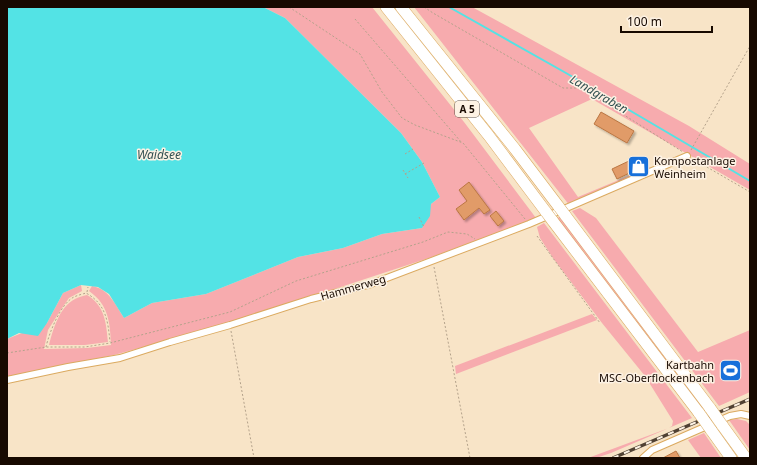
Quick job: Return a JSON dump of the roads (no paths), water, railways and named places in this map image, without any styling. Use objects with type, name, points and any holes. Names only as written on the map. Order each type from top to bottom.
[{"type":"highway","name":"A 5","points":[[386,7],[484,130],[699,413],[731,458]]},
{"type":"highway","name":"A 5","points":[[401,7],[510,143],[746,458]]},
{"type":"street","name":"Hammerweg","points":[[7,380],[120,358],[230,325],[311,298],[371,284],[478,242],[529,224],[689,153]]},
{"type":"street","points":[[643,458],[652,450],[730,416],[741,414],[750,416]]},
{"type":"water","name":"Waidsee","points":[[7,7],[263,7],[285,18],[401,133],[422,162],[440,197],[431,204],[430,216],[422,228],[382,234],[343,248],[298,257],[206,294],[152,303],[124,318],[109,294],[98,287],[81,285],[63,293],[47,323],[38,336],[19,333],[7,339]]},
{"type":"waterway","name":"Landgraben","points":[[449,7],[566,73],[750,181]]},
{"type":"railway","points":[[613,458],[750,399]]},
{"type":"place","name":"Kompostanlage Weinheim","points":[[639,166]]},
{"type":"place","name":"Kartbahn MSC-Oberflockenbach","points":[[730,370]]}]
